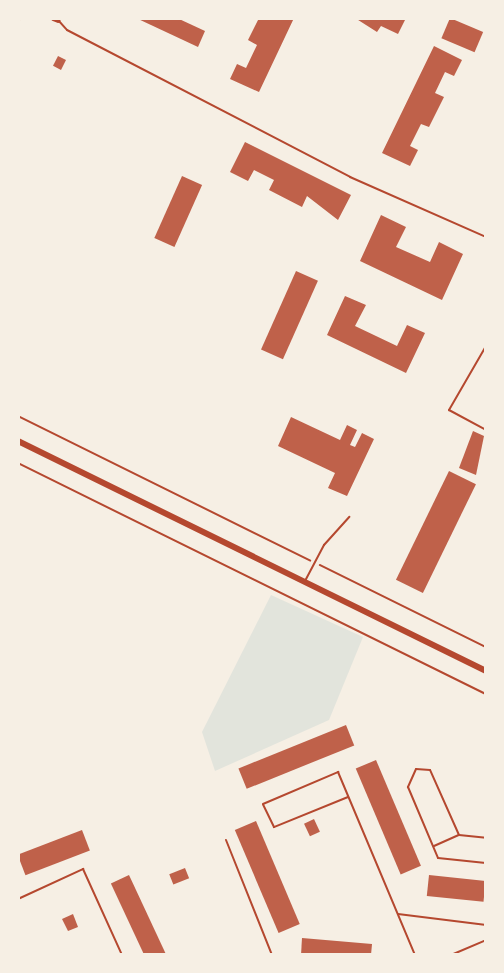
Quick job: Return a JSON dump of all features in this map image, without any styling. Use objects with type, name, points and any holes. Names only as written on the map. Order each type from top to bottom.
[{"type":"street","points":[[18,441],[486,671]]},
{"type":"lane","points":[[56,19],[67,30],[350,177],[486,237]]},
{"type":"lane","points":[[486,346],[449,410],[486,430]]},
{"type":"lane","points":[[304,582],[314,562],[349,517]]},
{"type":"lane","points":[[459,835],[430,770],[416,769],[408,787],[438,858],[486,863]]},
{"type":"lane","points":[[348,797],[274,827],[263,804],[338,772],[415,955]]},
{"type":"lane","points":[[434,846],[459,835],[486,838]]},
{"type":"lane","points":[[226,840],[272,955]]},
{"type":"lane","points":[[18,899],[83,869],[122,955]]},
{"type":"lane","points":[[398,914],[486,926]]},
{"type":"lane","points":[[451,955],[486,940]]},
{"type":"path","points":[[18,416],[486,647]]},
{"type":"path","points":[[18,463],[486,694]]},
{"type":"shaded area","points":[[271,595],[363,637],[329,720],[215,771],[202,732]]},
{"type":"building","points":[[136,18],[177,18],[205,31],[198,47]]},
{"type":"building","points":[[259,18],[294,18],[259,92],[230,79],[237,64],[246,68],[257,45],[248,40]]},
{"type":"building","points":[[355,18],[406,18],[398,34],[381,26],[377,32]]},
{"type":"building","points":[[450,18],[483,32],[475,52],[441,38]]},
{"type":"building","points":[[434,46],[462,60],[454,76],[445,72],[435,93],[444,97],[429,127],[421,124],[410,146],[418,150],[410,166],[382,153]]},
{"type":"building","points":[[58,56],[66,60],[61,70],[53,66]]},
{"type":"building","points":[[245,142],[351,195],[338,220],[307,196],[302,207],[269,190],[274,180],[254,170],[248,181],[230,172]]},
{"type":"building","points":[[182,176],[202,185],[174,247],[154,238]]},
{"type":"building","points":[[381,215],[406,227],[396,247],[430,262],[439,242],[463,254],[442,300],[360,261]]},
{"type":"building","points":[[296,271],[318,281],[283,359],[261,350]]},
{"type":"building","points":[[345,296],[366,305],[355,326],[397,346],[407,325],[425,333],[406,373],[327,335]]},
{"type":"building","points":[[291,417],[340,440],[347,425],[357,430],[350,445],[355,447],[362,433],[374,439],[347,496],[328,488],[335,473],[278,446]]},
{"type":"building","points":[[473,431],[484,436],[476,475],[459,468]]},
{"type":"building","points":[[449,471],[476,484],[423,593],[396,580]]},
{"type":"building","points":[[346,725],[354,745],[247,789],[238,768]]},
{"type":"building","points":[[376,760],[421,866],[401,874],[356,769]]},
{"type":"building","points":[[314,819],[320,832],[310,836],[304,824]]},
{"type":"building","points":[[256,821],[300,924],[279,933],[235,830]]},
{"type":"building","points":[[82,830],[90,851],[25,875],[18,855]]},
{"type":"building","points":[[185,868],[189,878],[173,885],[169,874]]},
{"type":"building","points":[[129,875],[166,955],[144,955],[111,883]]},
{"type":"building","points":[[429,875],[486,881],[483,902],[427,896]]},
{"type":"building","points":[[73,914],[78,927],[68,931],[62,919]]},
{"type":"building","points":[[302,938],[372,944],[371,955],[301,955]]}]
